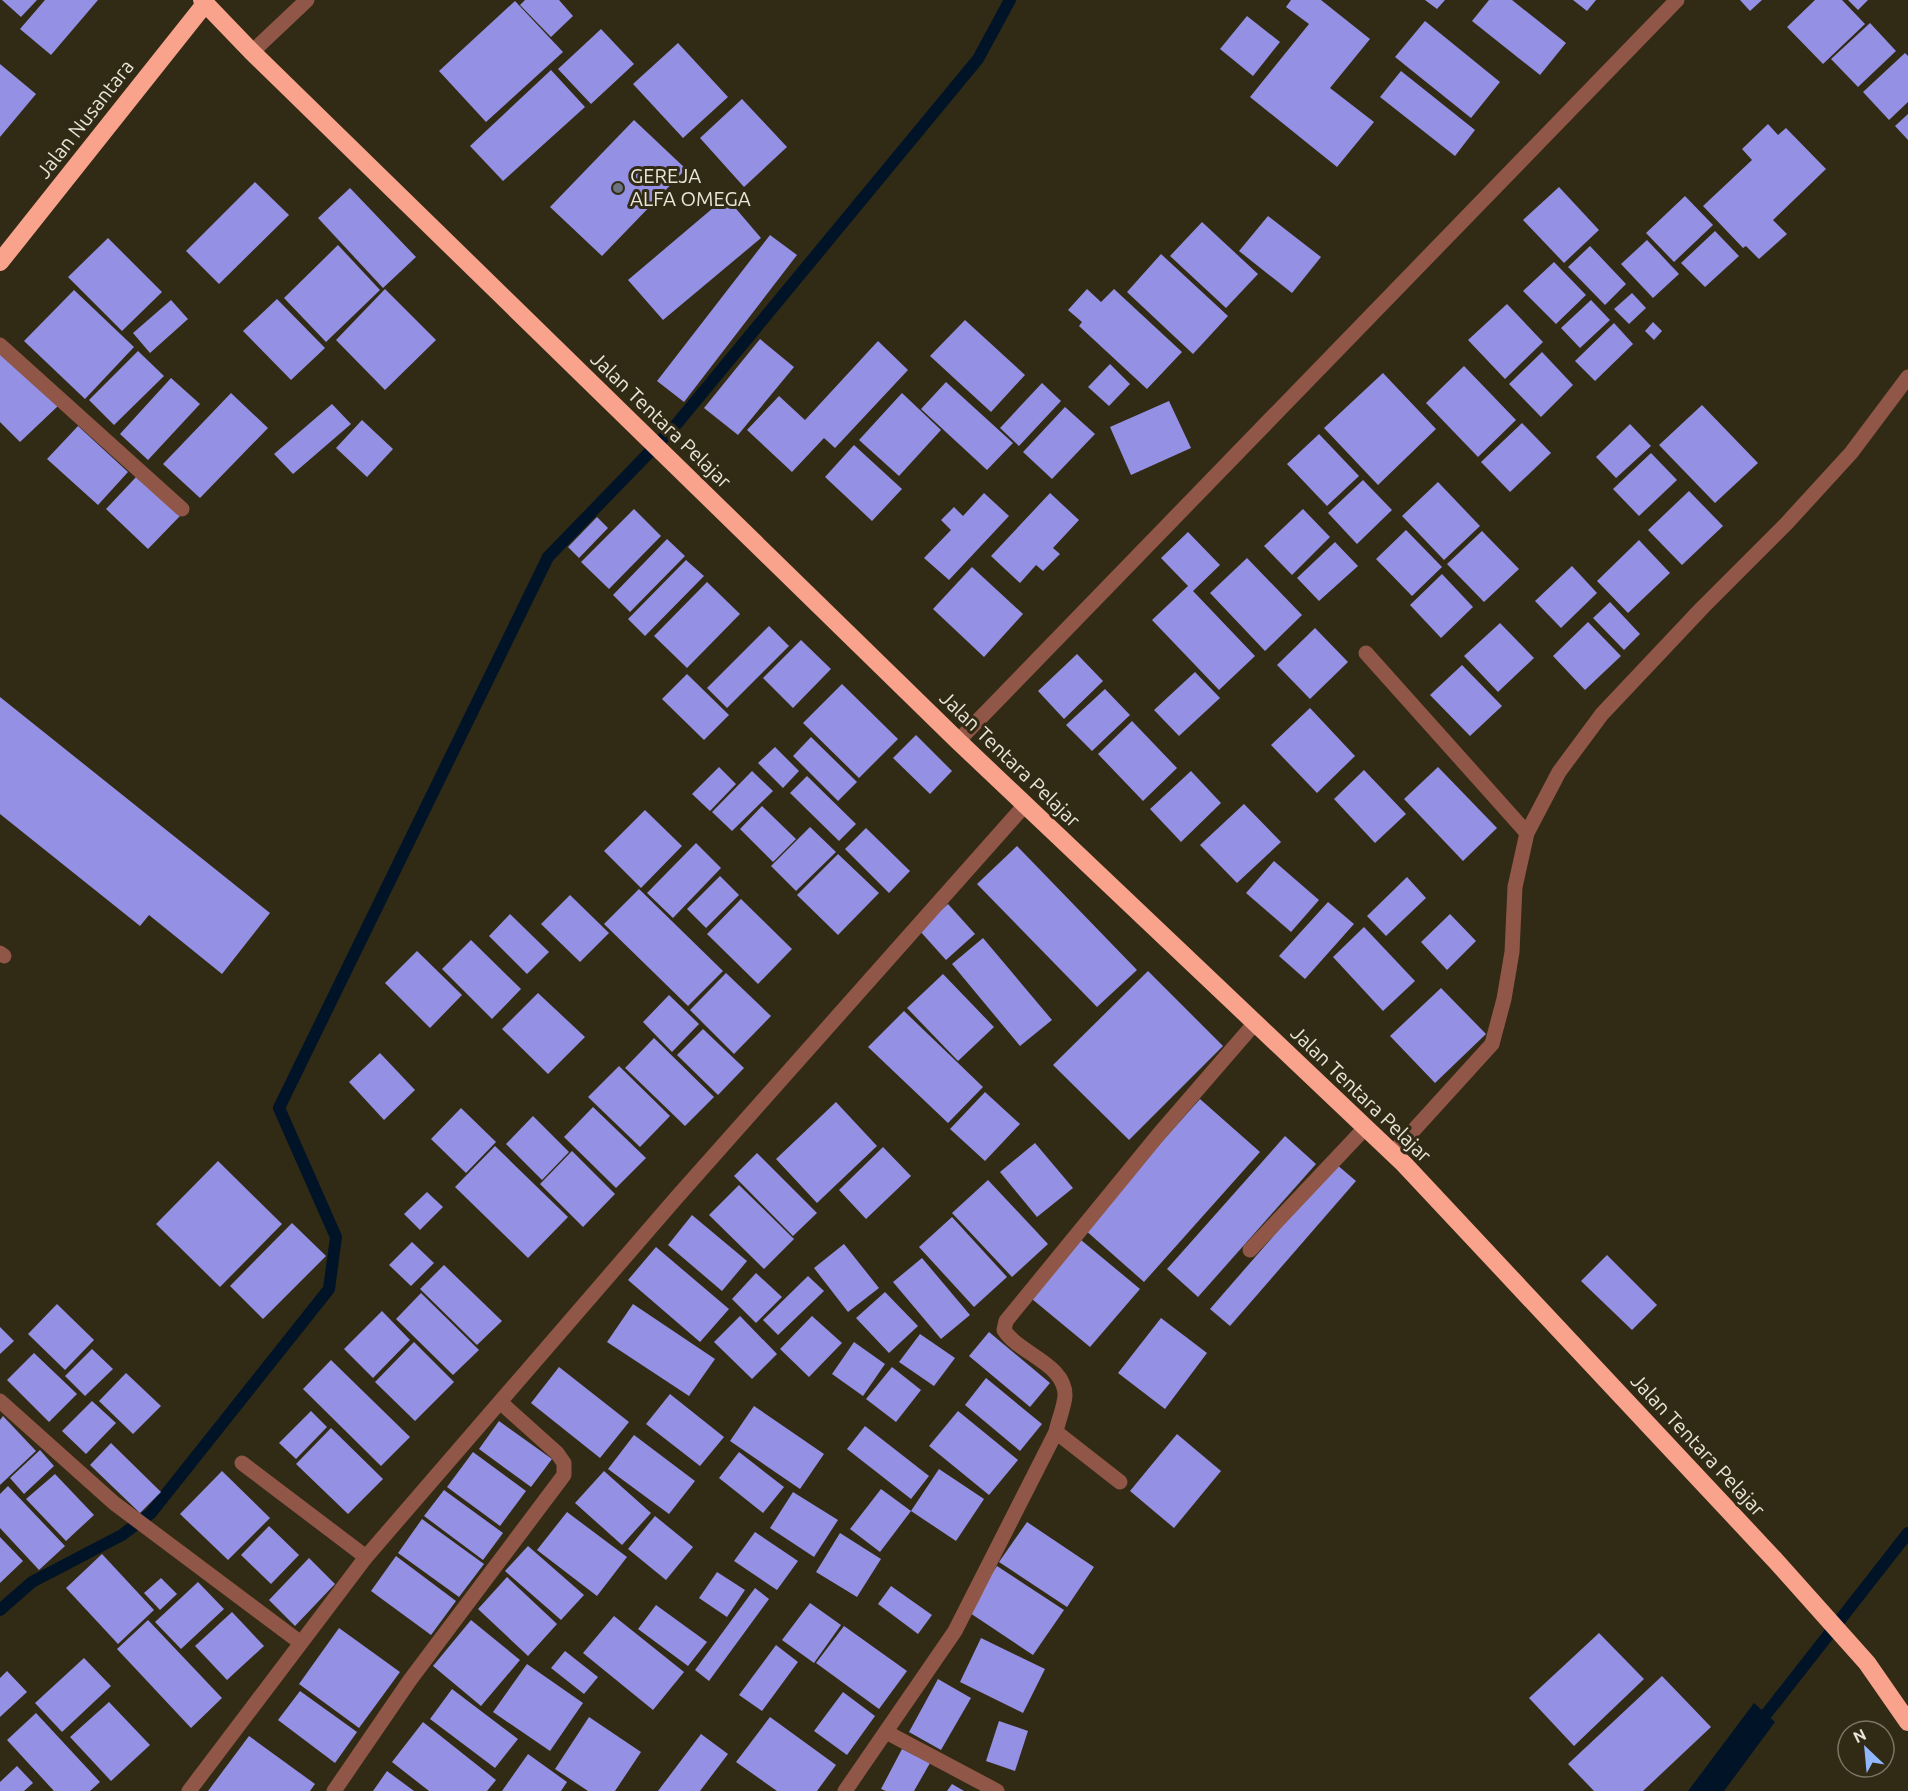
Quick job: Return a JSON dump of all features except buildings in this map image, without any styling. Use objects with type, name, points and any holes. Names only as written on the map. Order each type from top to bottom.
[{"type":"highway","name":"Jalan Tentara Pelajar","points":[[203,2],[958,741],[1392,1154],[1775,1560],[1867,1663],[1908,1722]]},
{"type":"highway","name":"Jalan Nusantara","points":[[0,262],[203,2]]},
{"type":"street","points":[[252,52],[307,0]]},
{"type":"street","points":[[958,741],[1677,0]]},
{"type":"street","points":[[0,345],[182,509]]},
{"type":"street","points":[[1392,1154],[1492,1044],[1504,999],[1512,952],[1515,887],[1527,833],[1559,772],[1602,714],[1703,607],[1786,524],[1851,453],[1908,377]]},
{"type":"street","points":[[1366,653],[1527,833]]},
{"type":"street","points":[[189,1791],[366,1557],[677,1197],[1025,805]]},
{"type":"street","points":[[845,1791],[955,1631],[1056,1432],[1065,1397],[1063,1384],[1053,1370],[1010,1340],[1004,1330],[1006,1321],[1159,1134],[1255,1023]]},
{"type":"street","points":[[1250,1250],[1365,1128]]},
{"type":"street","points":[[0,1401],[114,1503],[301,1643]]},
{"type":"street","points":[[334,1791],[410,1680],[564,1475],[564,1463],[556,1453],[500,1402]]},
{"type":"street","points":[[1056,1432],[1120,1482]]},
{"type":"street","points":[[242,1463],[366,1557]]},
{"type":"street","points":[[886,1732],[997,1791]]},
{"type":"water","points":[[1754,1703],[1775,1722],[1724,1791],[1688,1791]]},
{"type":"waterway","points":[[0,1610],[32,1582],[122,1535],[151,1513],[329,1289],[336,1237],[279,1108],[548,557],[675,426],[978,59],[1010,0]]},
{"type":"waterway","points":[[1757,1726],[1908,1533]]},
{"type":"place","name":"GEREJA ALFA OMEGA","points":[[618,188]]}]
